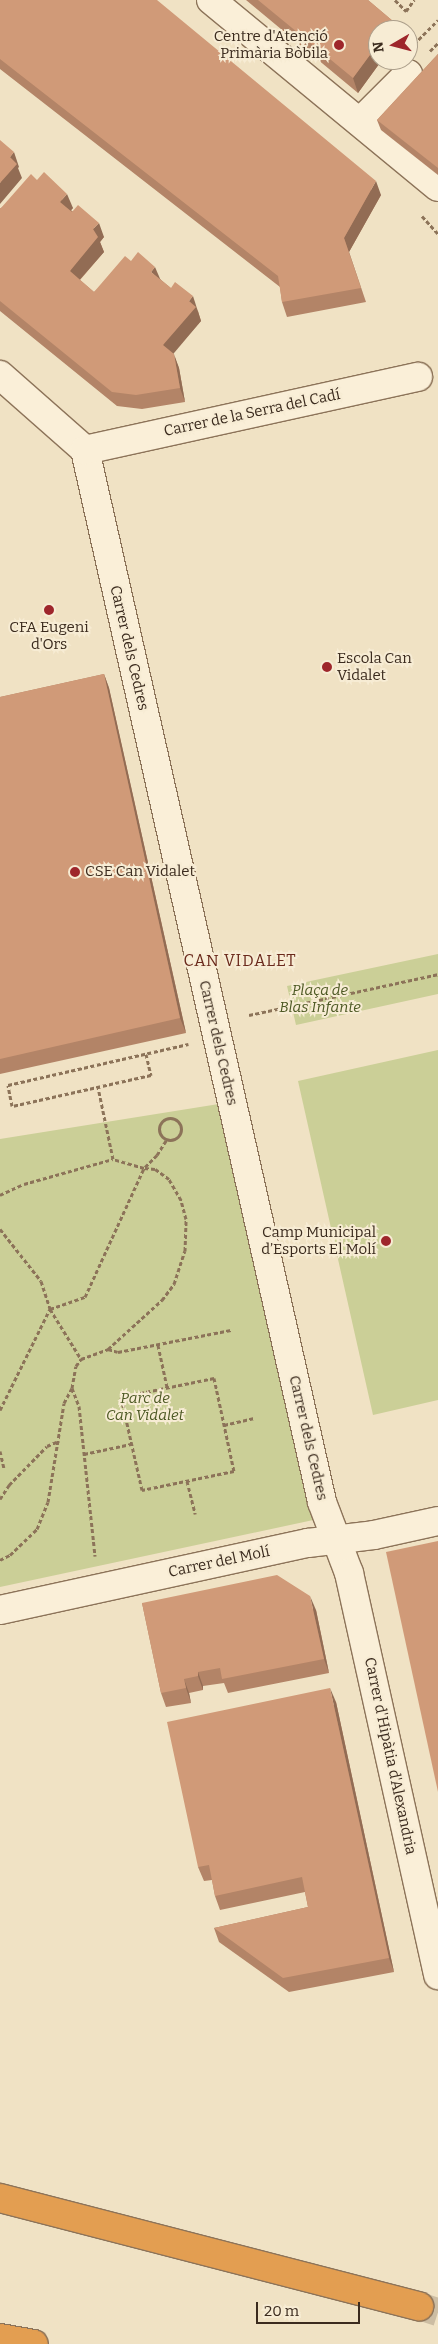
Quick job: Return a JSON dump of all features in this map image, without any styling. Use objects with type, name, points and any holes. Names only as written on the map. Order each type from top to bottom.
[{"type":"highway","points":[[0,2198],[418,2306]]},
{"type":"highway","points":[[0,2338],[34,2344]]},
{"type":"street","points":[[211,0],[438,187]]},
{"type":"street","points":[[360,122],[402,70]]},
{"type":"street","points":[[0,375],[85,450]]},
{"type":"street","name":"Carrer de la Serra del Cadí","points":[[85,450],[418,377]]},
{"type":"street","name":"Carrer dels Cedres","points":[[85,450],[322,1502],[336,1540]]},
{"type":"street","name":"Carrer del Molí","points":[[0,1610],[308,1542],[374,1535],[438,1521]]},
{"type":"street","name":"Carrer d'Hipàtia d'Alexandria","points":[[336,1540],[349,1573],[438,1975]]},
{"type":"path","points":[[395,0],[406,11],[414,0]]},
{"type":"path","points":[[418,48],[438,20]]},
{"type":"path","points":[[249,1015],[438,974]]},
{"type":"path","points":[[146,1054],[151,1075],[12,1106],[8,1085],[190,1044]]},
{"type":"path","points":[[98,1087],[113,1160]]},
{"type":"path","points":[[173,1118],[181,1126],[181,1132],[178,1137],[166,1139],[159,1131],[160,1125],[163,1120],[173,1118]]},
{"type":"path","points":[[0,1410],[50,1309],[85,1297],[144,1168],[157,1155],[166,1139]]},
{"type":"path","points":[[0,1195],[24,1184],[113,1160],[155,1169],[169,1180],[181,1200],[186,1219],[185,1250],[174,1284],[162,1300],[108,1349],[81,1358],[76,1366],[72,1388],[64,1403],[48,1502],[37,1529],[10,1555],[0,1560]]},
{"type":"path","points":[[0,1229],[41,1281],[50,1309],[81,1358]]},
{"type":"path","points":[[108,1349],[118,1352],[231,1330]]},
{"type":"path","points":[[158,1345],[167,1387]]},
{"type":"path","points":[[214,1378],[224,1425],[234,1471],[142,1490],[121,1397],[214,1378]]},
{"type":"path","points":[[72,1388],[80,1406],[98,1589]]},
{"type":"path","points":[[224,1425],[254,1418]]},
{"type":"path","points":[[0,1499],[10,1485],[48,1446],[59,1441]]},
{"type":"path","points":[[84,1454],[131,1444]]},
{"type":"path","points":[[0,1451],[4,1468]]},
{"type":"path","points":[[187,1481],[195,1514]]},
{"type":"green space","name":"Plaça de Blas Infante","points":[[438,954],[438,994],[296,1025],[287,986]]},
{"type":"green space","name":"Camp Municipal d’Esports El Molí","points":[[438,1050],[438,1400],[373,1415],[298,1081]]},
{"type":"green space","name":"Parc de Can Vidalet","points":[[225,1103],[318,1519],[0,1587],[0,1139]]},
{"type":"building","points":[[0,0],[157,0],[376,181],[344,238],[361,288],[282,302],[278,276],[0,59]]},
{"type":"building","name":"Centre d'Atenció Primària Bòbila","points":[[258,0],[368,0],[392,20],[368,20],[368,58],[353,78]]},
{"type":"building","points":[[438,54],[438,168],[377,120]]},
{"type":"building","points":[[0,140],[14,152],[10,157],[17,164],[0,183]]},
{"type":"building","points":[[44,172],[67,194],[60,202],[72,212],[78,205],[99,223],[93,229],[98,237],[70,271],[94,292],[125,256],[131,261],[138,252],[155,267],[151,272],[171,288],[175,282],[193,296],[189,301],[196,307],[163,345],[174,354],[180,388],[136,395],[112,392],[0,301],[0,208],[31,174],[37,180]]},
{"type":"building","name":"CSE Can Vidalet","points":[[104,674],[180,1018],[0,1059],[0,697]]},
{"type":"building","points":[[438,1541],[438,1792],[386,1552]]},
{"type":"building","points":[[277,1575],[310,1596],[324,1659],[222,1679],[220,1668],[198,1672],[198,1676],[184,1679],[186,1688],[161,1693],[142,1603]]},
{"type":"building","points":[[330,1688],[389,1958],[283,1978],[214,1928],[308,1907],[302,1877],[215,1896],[209,1865],[198,1867],[167,1722]]},
{"type":"tunnel","points":[[419,2306],[438,2312]]},
{"type":"place","name":"Centre d'Atenció Primària Bòbila","points":[[339,45]]},
{"type":"place","name":"CFA Eugeni d'Ors","points":[[49,610]]},
{"type":"place","name":"Escola Can Vidalet","points":[[327,667]]},
{"type":"place","name":"CSE Can Vidalet","points":[[75,872]]},
{"type":"place","name":"Camp Municipal d’Esports El Molí","points":[[386,1241]]},
{"type":"district","name":"CAN VIDALET","points":[[240,961]]}]
